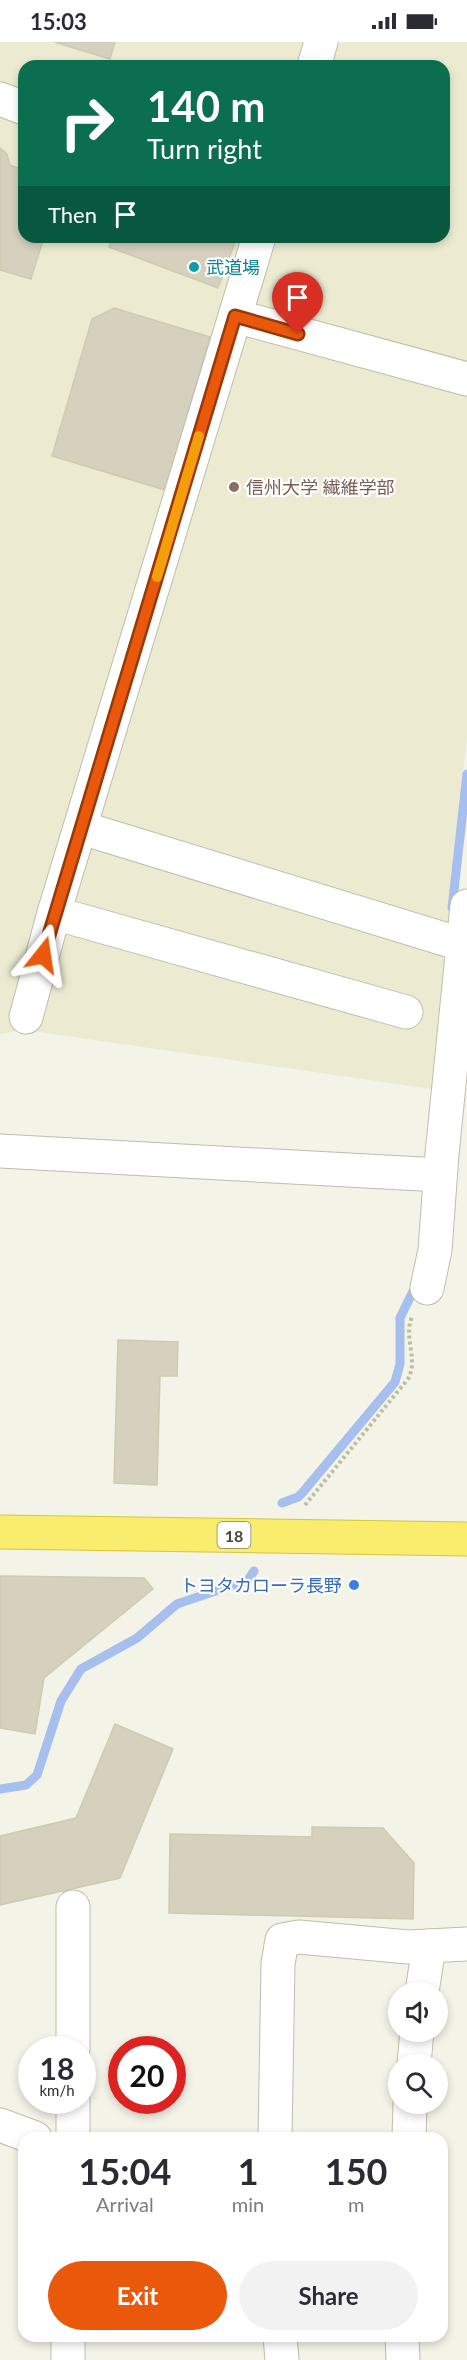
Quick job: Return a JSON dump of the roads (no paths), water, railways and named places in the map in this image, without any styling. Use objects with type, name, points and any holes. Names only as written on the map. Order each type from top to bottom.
[{"type":"highway","name":"18","points":[[0,1532],[467,1539]]},
{"type":"street","points":[[316,60],[321,42]]},
{"type":"street","points":[[0,99],[18,106]]},
{"type":"street","points":[[26,1017],[54,913],[82,828],[257,243]]},
{"type":"street","points":[[235,316],[467,379]]},
{"type":"street","points":[[82,828],[457,943]]},
{"type":"street","points":[[427,1288],[435,1250],[431,1175],[457,943],[467,906]]},
{"type":"street","points":[[54,913],[406,1012]]},
{"type":"street","points":[[0,1152],[431,1175]]},
{"type":"street","points":[[73,1907],[73,2036]]},
{"type":"street","points":[[275,2132],[278,1951],[282,1940],[299,1937],[429,1946],[467,1944]]},
{"type":"street","points":[[424,1982],[429,1946]]},
{"type":"street","points":[[73,2114],[73,2132]]},
{"type":"street","points":[[409,2132],[410,2114]]},
{"type":"street","points":[[0,2125],[19,2132]]},
{"type":"street","points":[[68,2342],[68,2360]]},
{"type":"street","points":[[280,2342],[282,2360]]},
{"type":"street","points":[[402,2342],[403,2360]]},
{"type":"waterway","points":[[452,908],[467,774]]},
{"type":"waterway","points":[[282,1503],[298,1497],[303,1492],[395,1382],[400,1364],[400,1318],[416,1285]]},
{"type":"waterway","points":[[0,1789],[26,1785],[37,1775],[61,1701],[81,1669],[137,1638],[177,1604],[248,1580],[254,1571]]},
{"type":"place","name":"武道場","points":[[194,267]]},
{"type":"place","name":"信州大学 繊維学部","points":[[234,487]]},
{"type":"place","name":"トヨタカローラ長野","points":[[354,1585]]}]
